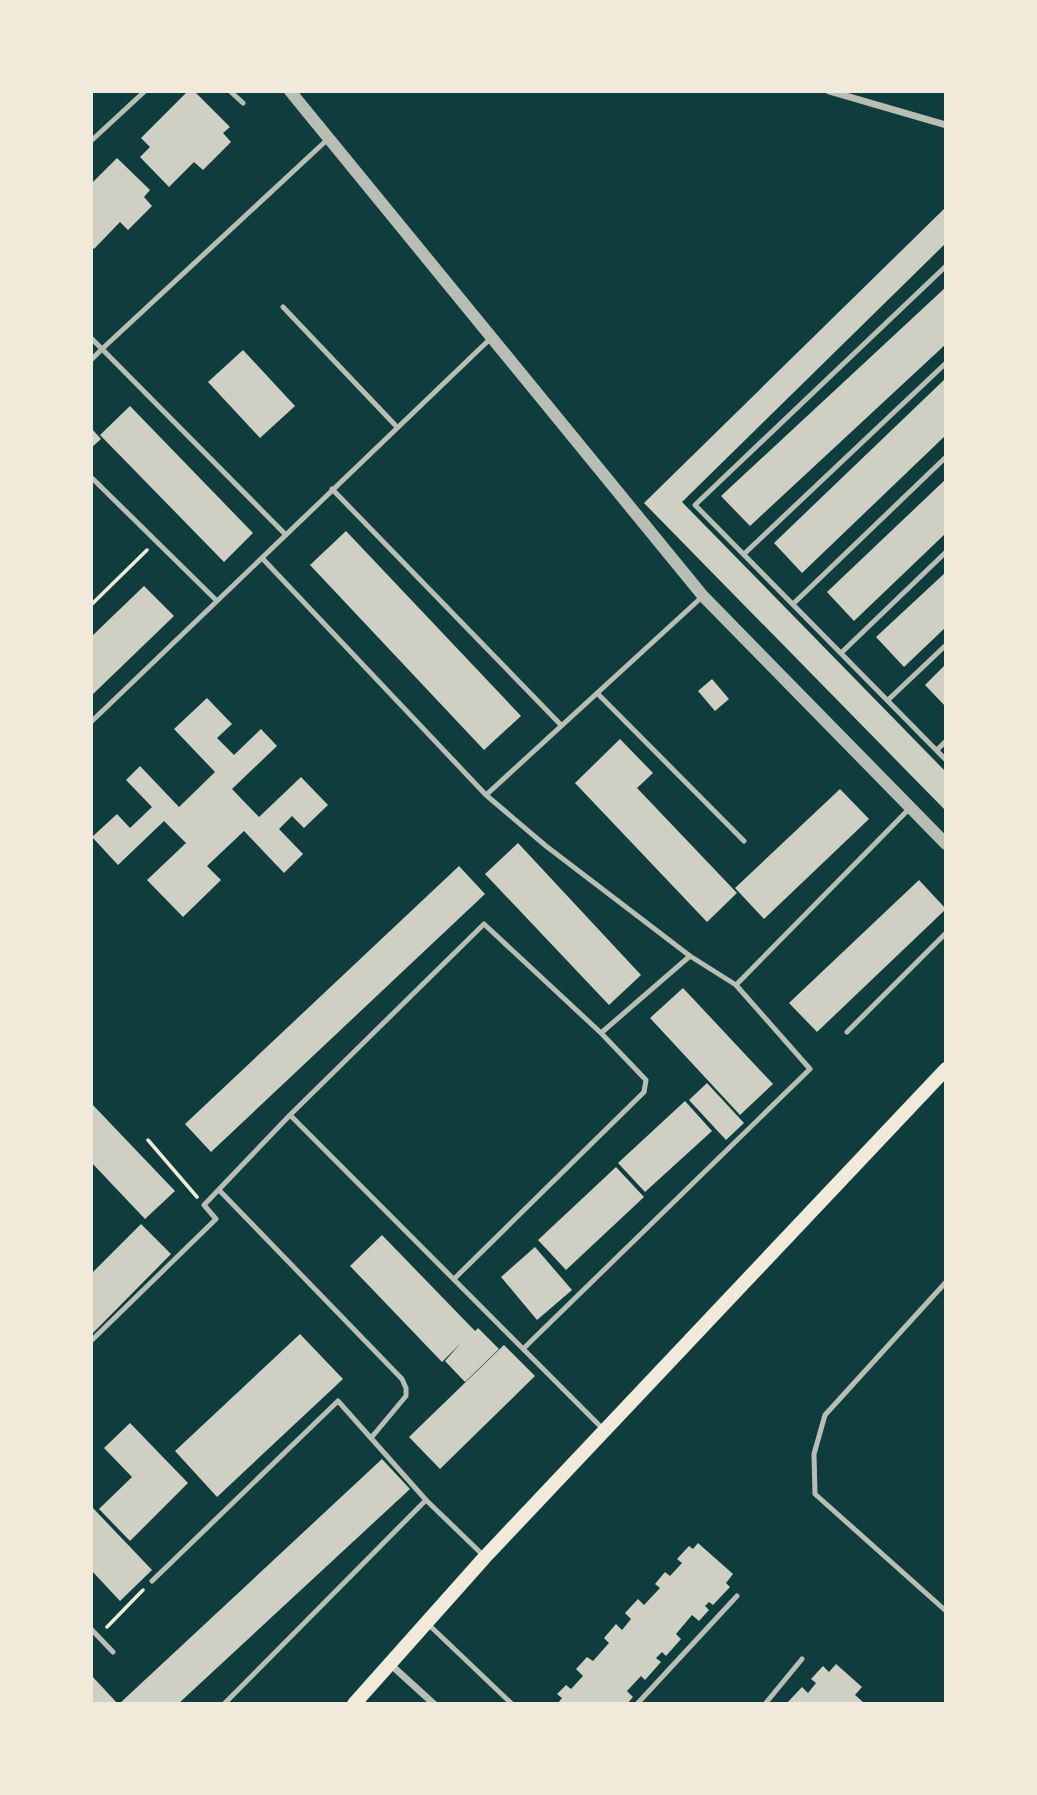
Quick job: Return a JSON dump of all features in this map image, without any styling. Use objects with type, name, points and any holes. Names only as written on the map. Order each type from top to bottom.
[{"type":"main road","points":[[354,1704],[485,1558],[946,1069]]},
{"type":"street","points":[[290,91],[703,596],[946,844]]},
{"type":"street","points":[[829,91],[946,125]]},
{"type":"street","points":[[390,1664],[434,1704]]},
{"type":"lane","points":[[91,141],[145,91]]},
{"type":"lane","points":[[230,91],[243,103]]},
{"type":"lane","points":[[91,360],[328,139]]},
{"type":"lane","points":[[946,266],[695,505],[946,760]]},
{"type":"lane","points":[[283,307],[397,427]]},
{"type":"lane","points":[[91,338],[286,535]]},
{"type":"lane","points":[[91,722],[491,338]]},
{"type":"lane","points":[[744,554],[946,363]]},
{"type":"lane","points":[[793,604],[946,457]]},
{"type":"lane","points":[[91,481],[93,479],[217,601]]},
{"type":"lane","points":[[331,489],[561,725]]},
{"type":"lane","points":[[841,653],[946,552]]},
{"type":"lane","points":[[262,558],[486,794],[546,846],[690,956],[736,985],[810,1069],[524,1348]]},
{"type":"lane","points":[[486,794],[703,596]]},
{"type":"lane","points":[[888,700],[946,645]]},
{"type":"lane","points":[[597,693],[744,841]]},
{"type":"lane","points":[[937,750],[946,741]]},
{"type":"lane","points":[[736,985],[911,808]]},
{"type":"lane","points":[[91,1341],[216,1219],[204,1205],[290,1115],[484,924],[601,1033],[646,1080],[644,1092],[455,1278]]},
{"type":"lane","points":[[847,1032],[946,933]]},
{"type":"lane","points":[[601,1033],[690,956]]},
{"type":"lane","points":[[290,1115],[455,1278],[605,1432]]},
{"type":"lane","points":[[219,1190],[402,1380],[406,1396],[371,1438]]},
{"type":"lane","points":[[946,1282],[825,1415],[814,1454],[815,1494],[946,1611]]},
{"type":"lane","points":[[152,1581],[338,1401],[426,1500],[485,1558]]},
{"type":"lane","points":[[224,1704],[426,1500]]},
{"type":"lane","points":[[637,1704],[737,1596]]},
{"type":"lane","points":[[426,1622],[512,1704]]},
{"type":"lane","points":[[91,1629],[113,1652]]},
{"type":"lane","points":[[765,1704],[802,1658]]},
{"type":"path","points":[[91,605],[156,541]]},
{"type":"path","points":[[148,1140],[204,1205]]},
{"type":"path","points":[[98,1637],[152,1581]]},
{"type":"building","points":[[188,91],[194,91],[230,127],[223,133],[231,142],[203,170],[194,162],[169,187],[140,157],[150,147],[141,138]]},
{"type":"building","points":[[117,158],[150,190],[144,197],[152,206],[128,230],[120,222],[94,249],[91,246],[91,184]]},
{"type":"building","points":[[946,207],[946,243],[682,502],[946,772],[946,811],[644,503]]},
{"type":"building","points":[[946,287],[946,344],[750,526],[721,496]]},
{"type":"building","points":[[243,350],[295,406],[260,438],[208,382]]},
{"type":"building","points":[[946,378],[946,435],[802,573],[774,543]]},
{"type":"building","points":[[130,406],[253,533],[224,562],[100,435]]},
{"type":"building","points":[[91,428],[101,439],[91,448]]},
{"type":"building","points":[[946,479],[946,533],[854,621],[827,592]]},
{"type":"building","points":[[346,531],[521,716],[484,750],[310,565]]},
{"type":"building","points":[[946,572],[946,627],[904,667],[876,637]]},
{"type":"building","points":[[144,586],[174,616],[91,696],[91,637]]},
{"type":"building","points":[[946,664],[946,707],[925,685]]},
{"type":"building","points":[[712,679],[729,699],[715,711],[698,691]]},
{"type":"building","points":[[207,698],[232,724],[217,738],[234,755],[261,729],[277,746],[232,789],[259,817],[301,777],[328,805],[304,828],[292,816],[279,829],[303,854],[284,873],[244,831],[207,866],[221,880],[183,917],[147,880],[186,843],[164,821],[118,865],[92,837],[117,814],[130,828],[152,807],[126,780],[140,766],[179,807],[215,772],[174,729]]},
{"type":"building","points":[[620,739],[653,773],[637,788],[737,893],[707,922],[575,783]]},
{"type":"building","points":[[840,789],[869,819],[764,919],[735,888]]},
{"type":"building","points":[[518,843],[641,975],[609,1005],[485,874]]},
{"type":"building","points":[[459,866],[485,894],[211,1152],[185,1124]]},
{"type":"building","points":[[919,880],[946,909],[817,1032],[789,1003]]},
{"type":"building","points":[[683,988],[773,1084],[740,1115],[650,1018]]},
{"type":"building","points":[[707,1083],[744,1123],[726,1140],[689,1100]]},
{"type":"building","points":[[685,1101],[712,1131],[645,1192],[618,1163]]},
{"type":"building","points":[[91,1103],[175,1191],[145,1219],[91,1162]]},
{"type":"building","points":[[616,1167],[644,1197],[566,1270],[538,1240]]},
{"type":"building","points":[[141,1224],[171,1254],[91,1335],[91,1274]]},
{"type":"building","points":[[382,1235],[475,1331],[478,1328],[499,1349],[465,1382],[445,1361],[461,1343],[442,1362],[350,1266]]},
{"type":"building","points":[[535,1247],[572,1290],[537,1320],[501,1277]]},
{"type":"building","points":[[300,1334],[343,1379],[217,1497],[175,1451]]},
{"type":"building","points":[[504,1345],[535,1376],[440,1469],[409,1437]]},
{"type":"building","points":[[130,1423],[188,1483],[130,1541],[99,1509],[132,1477],[104,1448]]},
{"type":"building","points":[[382,1459],[410,1489],[178,1704],[119,1704]]},
{"type":"building","points":[[91,1506],[152,1570],[120,1601],[91,1570]]},
{"type":"building","points":[[698,1543],[733,1574],[726,1583],[730,1587],[713,1605],[709,1602],[705,1606],[709,1610],[699,1621],[692,1615],[676,1634],[681,1639],[666,1656],[662,1652],[656,1658],[661,1662],[645,1680],[641,1676],[627,1691],[633,1697],[627,1704],[557,1704],[562,1698],[557,1694],[566,1685],[571,1689],[583,1676],[576,1669],[587,1657],[593,1661],[609,1643],[604,1638],[616,1624],[622,1630],[631,1619],[625,1613],[638,1599],[644,1605],[660,1588],[655,1584],[665,1572],[670,1576],[682,1563],[677,1559],[689,1546],[693,1549]]},
{"type":"building","points":[[836,1664],[862,1687],[855,1695],[862,1704],[786,1704],[802,1687],[808,1693],[816,1683],[811,1679],[823,1666],[829,1672]]},
{"type":"building","points":[[91,1675],[118,1704],[91,1704]]}]
